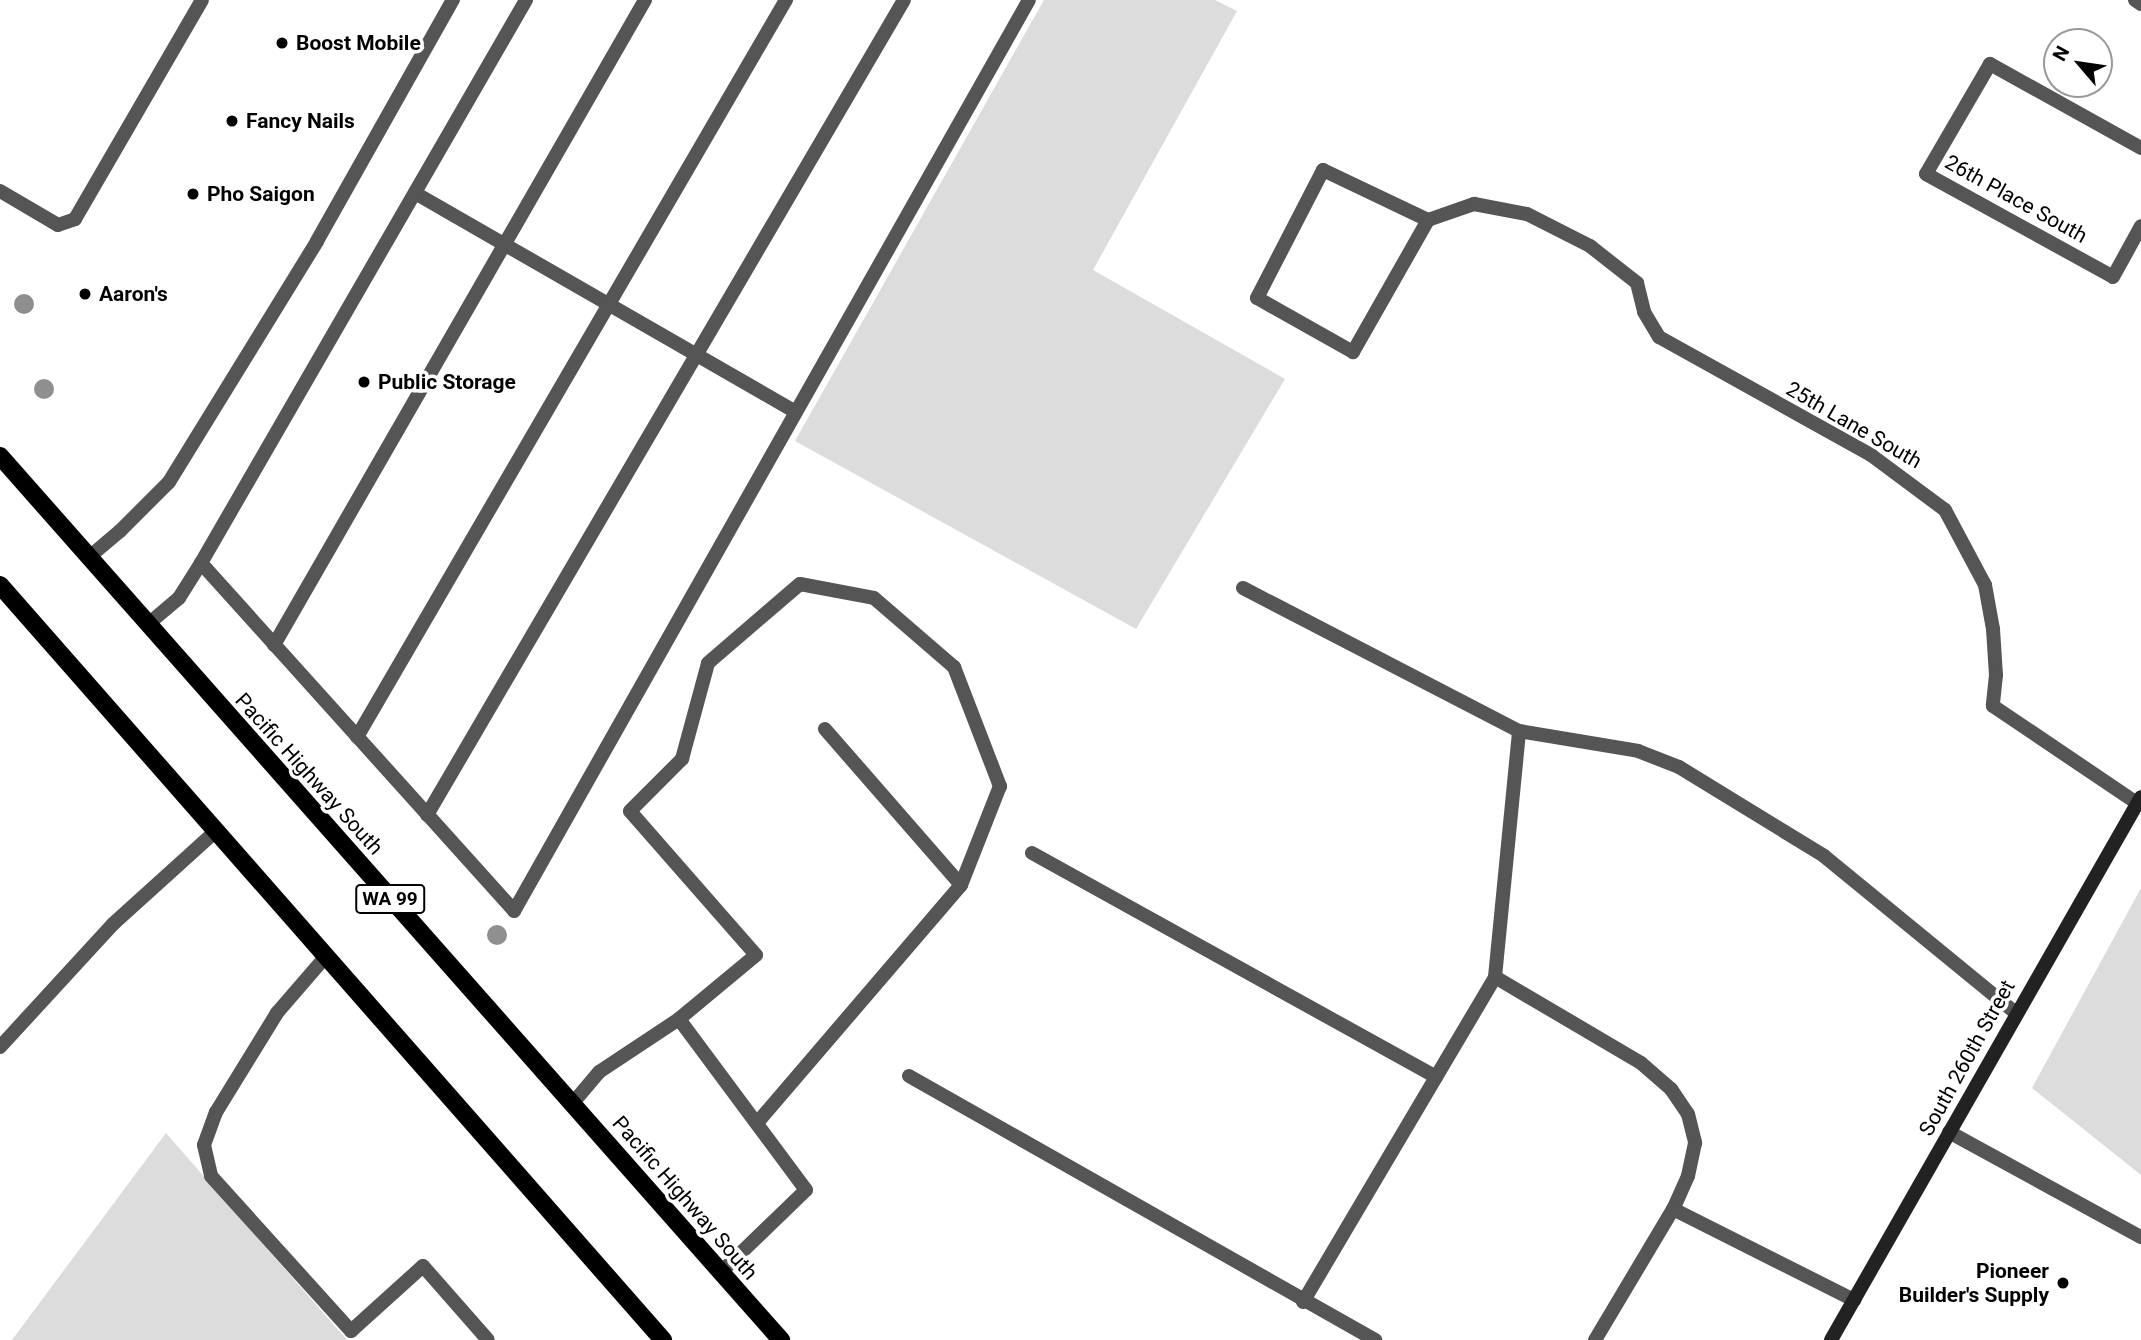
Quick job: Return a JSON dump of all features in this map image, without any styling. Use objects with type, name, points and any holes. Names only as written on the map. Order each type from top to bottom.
[{"type":"main road","name":"Pacific Highway South","points":[[0,456],[781,1340]]},
{"type":"main road","points":[[0,585],[663,1340]]},
{"type":"main road","name":"South 260th Street","points":[[1831,1340],[2139,800]]},
{"type":"street","points":[[0,191],[58,225],[75,219],[202,0]]},
{"type":"street","points":[[88,558],[120,531],[169,482],[317,241],[453,0]]},
{"type":"street","points":[[147,625],[179,598],[201,563],[526,0]]},
{"type":"street","points":[[274,645],[645,0]]},
{"type":"street","points":[[357,737],[786,0]]},
{"type":"street","points":[[428,816],[904,0]]},
{"type":"street","points":[[201,563],[514,911],[1029,0]]},
{"type":"street","points":[[2134,0],[2141,4]]},
{"type":"street","name":"26th Place South","points":[[2141,148],[1990,64],[1926,174],[2113,277],[2141,226]]},
{"type":"street","points":[[1323,170],[1428,220],[1353,352],[1257,299],[1323,170]]},
{"type":"street","points":[[415,193],[796,412]]},
{"type":"street","name":"25th Lane South","points":[[1428,220],[1475,204],[1527,214],[1590,246],[1637,283],[1644,312],[1659,337],[1871,455],[1915,484],[1945,510],[1985,584],[1993,629],[1996,675],[1993,706],[2139,800]]},
{"type":"street","points":[[572,1104],[599,1072],[679,1018],[757,955],[630,811],[682,760],[708,663],[800,584],[874,598],[954,667],[1000,786],[961,885],[757,1123]]},
{"type":"street","points":[[1243,587],[1519,731],[1638,751],[1679,767],[1824,856],[2016,1013]]},
{"type":"street","points":[[825,729],[961,885]]},
{"type":"street","points":[[1303,1301],[1495,977],[1519,731]]},
{"type":"street","points":[[0,1047],[113,924],[216,831]]},
{"type":"street","points":[[1032,853],[1436,1077]]},
{"type":"street","points":[[327,956],[277,1013],[216,1112],[204,1145],[211,1176],[351,1331],[423,1266],[480,1337]]},
{"type":"street","points":[[1495,977],[1641,1063],[1671,1089],[1688,1114],[1695,1143],[1688,1176],[1673,1209],[1595,1340]]},
{"type":"street","points":[[679,1018],[806,1190],[721,1272]]},
{"type":"street","points":[[909,1076],[1375,1340]]},
{"type":"street","points":[[1949,1132],[2141,1237]]},
{"type":"street","points":[[1673,1209],[1854,1300]]},
{"type":"shaded area","points":[[1044,0],[1215,0],[1237,11],[1093,270],[1285,379],[1136,629],[795,441]]},
{"type":"shaded area","points":[[2141,888],[2141,1175],[2032,1088]]},
{"type":"shaded area","points":[[166,1133],[347,1340],[12,1340]]},
{"type":"place","name":"Boost Mobile","points":[[282,43]]},
{"type":"place","name":"Fancy Nails","points":[[232,121]]},
{"type":"place","name":"Pho Saigon","points":[[193,194]]},
{"type":"place","name":"Aaron's","points":[[85,294]]},
{"type":"place","name":"Public Storage","points":[[364,382]]},
{"type":"place","name":"Pioneer Builder's Supply","points":[[2063,1283]]}]
